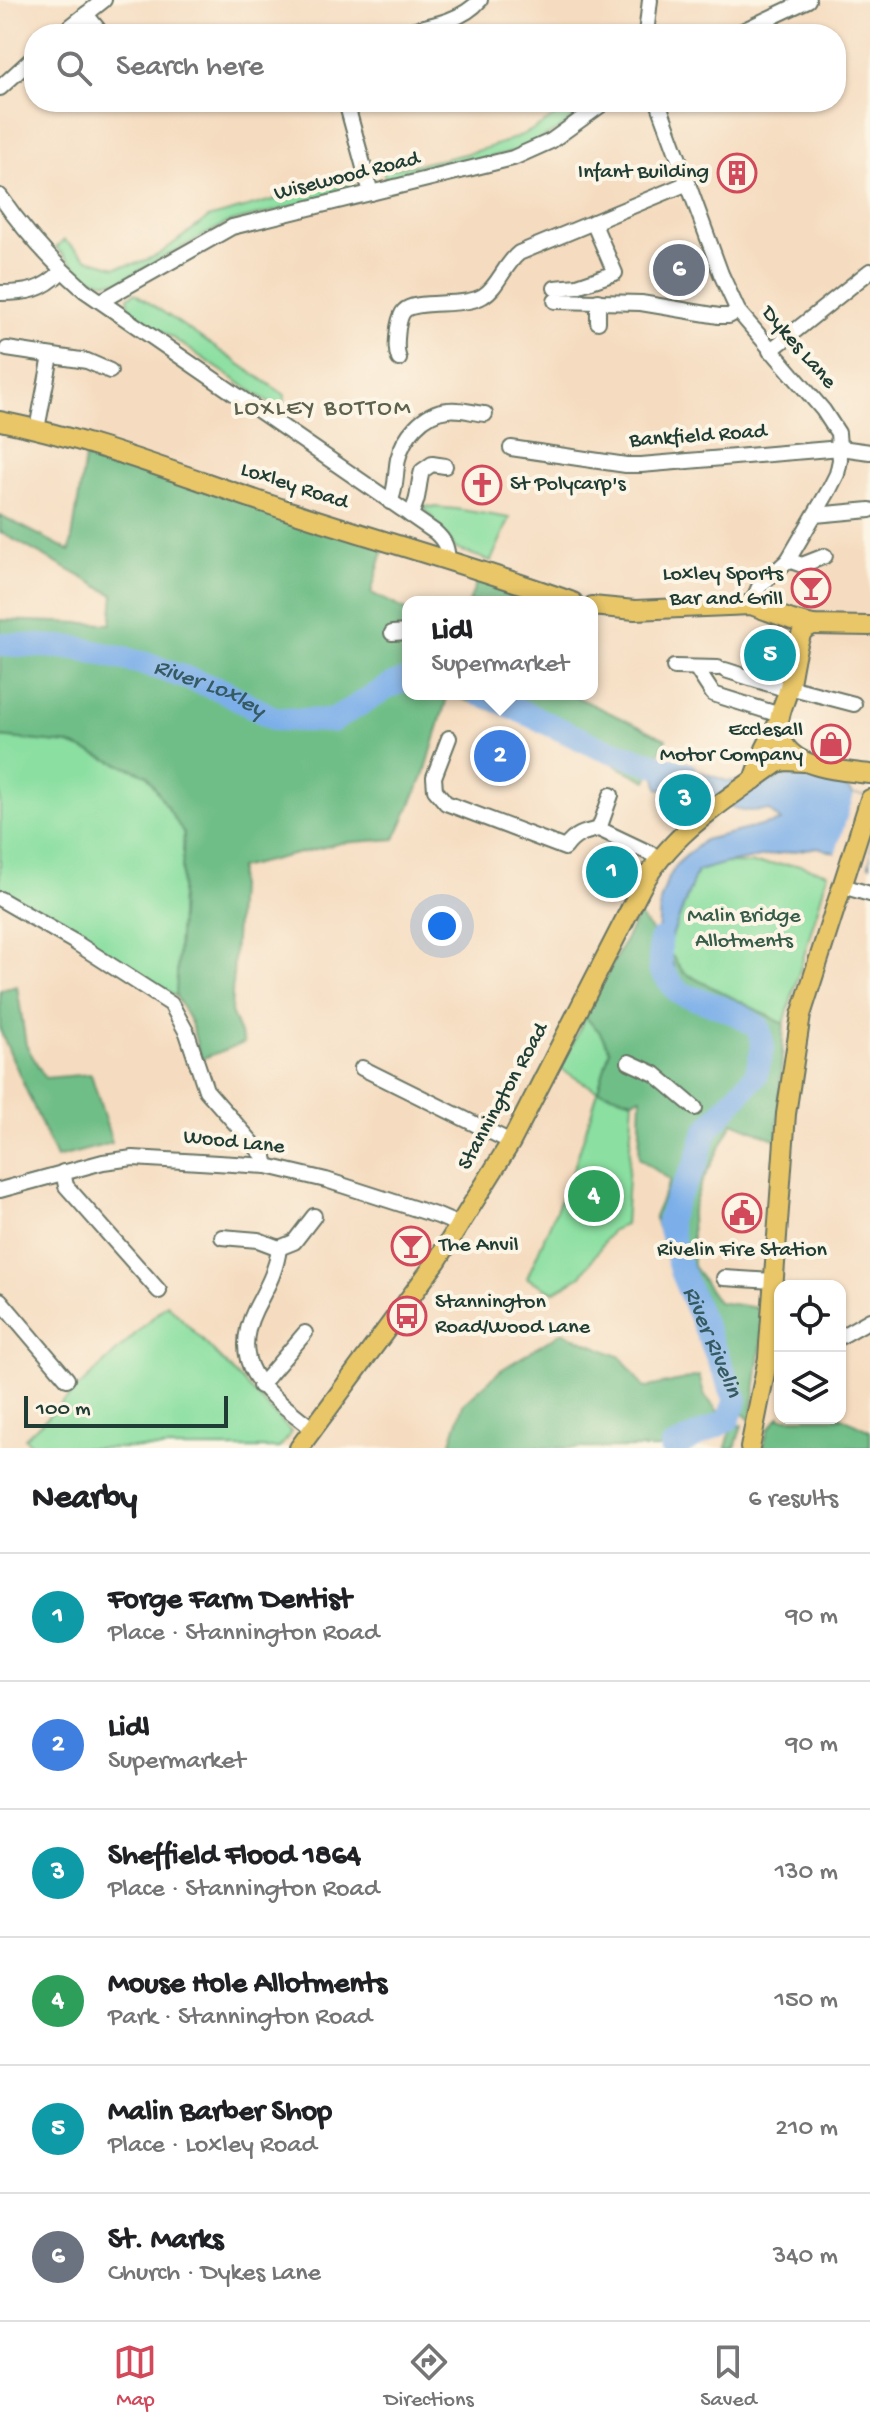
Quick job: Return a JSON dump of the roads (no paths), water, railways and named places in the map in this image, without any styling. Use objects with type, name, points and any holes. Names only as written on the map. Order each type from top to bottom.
[{"type":"main road","name":"Loxley Road","points":[[0,421],[122,454],[557,596]]},
{"type":"main road","points":[[598,607],[635,610],[751,605],[813,625],[870,626]]},
{"type":"main road","points":[[770,612],[795,649]]},
{"type":"main road","points":[[754,780],[789,689],[795,649],[803,630],[813,625]]},
{"type":"main road","points":[[779,719],[780,735],[785,745],[804,762],[870,774]]},
{"type":"main road","name":"Stannington Road","points":[[299,1448],[437,1261],[511,1142],[645,880],[660,858],[685,831],[777,763],[804,762]]},
{"type":"main road","points":[[774,1280],[786,1114],[801,1015],[870,799]]},
{"type":"main road","points":[[750,1448],[768,1358],[774,1281]]},
{"type":"street","points":[[74,24],[104,0]]},
{"type":"street","points":[[431,24],[455,18],[480,0]]},
{"type":"street","points":[[647,24],[650,0]]},
{"type":"street","points":[[757,24],[808,0]]},
{"type":"street","points":[[86,14],[94,24]]},
{"type":"street","points":[[0,88],[24,66]]},
{"type":"street","points":[[349,112],[371,193]]},
{"type":"street","name":"Wisewood Road","points":[[101,301],[232,227],[513,158],[551,141],[591,112]]},
{"type":"street","name":"Dykes Lane","points":[[662,112],[721,274],[738,311],[834,423],[841,448]]},
{"type":"street","points":[[399,359],[396,351],[399,324],[406,308],[471,302],[486,295],[510,260],[519,253],[688,183]]},
{"type":"street","points":[[0,196],[19,223],[62,271],[443,539],[448,560]]},
{"type":"street","points":[[593,222],[615,273],[555,295],[641,303],[719,316],[729,316],[738,311]]},
{"type":"street","points":[[0,293],[35,291],[62,271]]},
{"type":"street","points":[[770,351],[870,271]]},
{"type":"street","points":[[598,301],[598,322]]},
{"type":"street","points":[[7,349],[87,361],[110,371]]},
{"type":"street","points":[[37,429],[51,356]]},
{"type":"street","points":[[390,502],[396,489],[397,462],[402,444],[413,429],[435,413],[449,409],[485,414]]},
{"type":"street","name":"Bankfield Road","points":[[511,448],[641,465],[841,448],[870,452]]},
{"type":"street","points":[[751,605],[759,587],[788,560],[815,515],[837,474],[841,448]]},
{"type":"street","points":[[410,515],[419,500],[422,471],[432,464],[445,466]]},
{"type":"street","points":[[815,515],[870,510]]},
{"type":"street","points":[[788,560],[802,565],[825,556]]},
{"type":"street","points":[[392,633],[402,632]]},
{"type":"street","points":[[674,667],[721,669],[854,704]]},
{"type":"street","points":[[696,668],[713,694],[779,719]]},
{"type":"street","points":[[449,738],[434,777],[435,790],[446,803],[565,848],[580,833],[599,829],[660,858]]},
{"type":"street","points":[[599,829],[611,795]]},
{"type":"street","points":[[842,886],[870,894]]},
{"type":"street","points":[[0,899],[73,941],[171,1004],[187,1033],[206,1090],[265,1157],[267,1166]]},
{"type":"street","points":[[629,1062],[655,1074],[695,1108]]},
{"type":"street","points":[[362,1068],[511,1142]]},
{"type":"street","name":"Wood Lane","points":[[0,1190],[103,1162],[133,1158],[267,1166],[326,1180],[459,1225]]},
{"type":"street","points":[[63,1172],[66,1186],[159,1291]]},
{"type":"street","points":[[222,1237],[258,1240],[279,1248],[294,1242],[314,1216]]},
{"type":"street","points":[[279,1248],[277,1267],[248,1325],[245,1343],[247,1361],[260,1386],[313,1429]]},
{"type":"street","points":[[724,1278],[774,1281]]},
{"type":"street","points":[[0,1300],[67,1379]]},
{"type":"street","points":[[846,1334],[870,1320]]},
{"type":"street","points":[[260,1386],[305,1333]]},
{"type":"water","points":[[668,761],[727,781],[774,781],[782,776],[794,776],[845,787],[854,795],[870,797],[870,865],[818,847],[697,871],[667,949],[674,967],[656,970],[660,902],[677,864],[704,840],[781,821],[769,810],[743,811],[707,798],[688,798],[658,788],[654,764]]},
{"type":"waterway","name":"River Loxley","points":[[0,644],[78,648],[146,664],[224,691],[275,719],[332,721],[402,681]]},
{"type":"waterway","name":"River Loxley","points":[[497,700],[598,747],[686,774]]},
{"type":"waterway","name":"River Rivelin","points":[[660,940],[660,969],[679,993],[741,1016],[759,1028],[763,1047],[756,1075],[706,1131],[696,1164],[676,1199],[668,1221],[681,1271],[736,1400],[728,1420],[672,1448]]},
{"type":"place","name":"Infant Building","points":[[737,173]]},
{"type":"place","name":"St. Marks","points":[[679,270]]},
{"type":"place","name":"St Polycarp's","points":[[482,485]]},
{"type":"place","name":"Loxley Sports Bar and Grill","points":[[811,588]]},
{"type":"place","name":"Malin Barber Shop","points":[[770,655]]},
{"type":"place","name":"Ecclesall Motor Company","points":[[831,744]]},
{"type":"place","name":"Lidl","points":[[500,756]]},
{"type":"place","name":"Sheffield Flood 1864","points":[[685,800]]},
{"type":"place","name":"Forge Farm Dentist","points":[[612,872]]},
{"type":"place","name":"Mouse Hole Allotments","points":[[594,1196]]},
{"type":"place","name":"Rivelin Fire Station","points":[[742,1213]]},
{"type":"place","name":"The Anvil","points":[[411,1246]]},
{"type":"place","name":"Stannington Road/Wood Lane","points":[[407,1316]]},
{"type":"district","name":"LOXLEY BOTTOM","points":[[323,409]]},
{"type":"park label","name":"Malin Bridge Allotments","points":[[744,930]]}]
